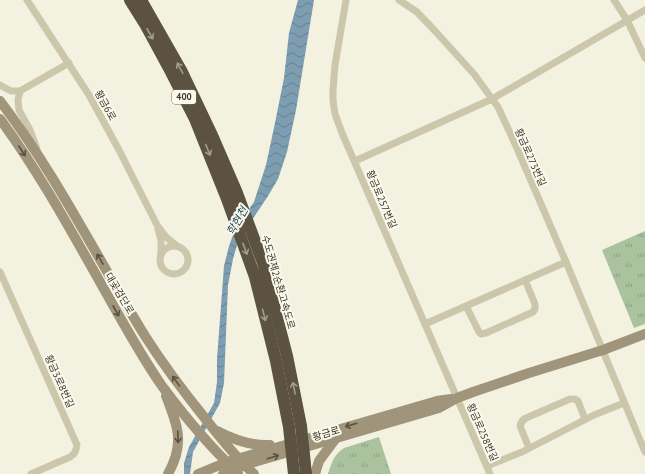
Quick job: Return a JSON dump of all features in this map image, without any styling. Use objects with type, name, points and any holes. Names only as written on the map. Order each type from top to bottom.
[{"type":"highway","name":"수도권제2순환고속도로","points":[[130,0],[145,24],[186,101],[263,263],[287,356],[301,426],[306,474]]},
{"type":"highway","name":"수도권제2순환고속도로","points":[[141,0],[182,72],[208,127],[232,196],[255,277],[276,361],[288,427],[294,474]]},
{"type":"main road","name":"대곶검단로","points":[[0,101],[22,131],[42,163],[145,336],[167,369],[200,412],[218,432],[236,466]]},
{"type":"main road","name":"대곶검단로","points":[[0,119],[48,192],[124,325],[163,386],[212,447],[236,466],[254,474]]},
{"type":"main road","name":"황금로","points":[[198,474],[210,468],[236,466],[439,408],[457,398],[529,373],[603,350],[645,334]]},
{"type":"main road","points":[[163,386],[176,421],[178,437],[176,456],[168,474]]},
{"type":"main road","name":"황금로","points":[[223,474],[236,466],[282,445],[437,401],[457,398]]},
{"type":"main road","points":[[218,432],[233,439],[261,446],[282,445]]},
{"type":"main road","points":[[315,474],[319,461],[336,438]]},
{"type":"street","name":"황금6로","points":[[27,0],[80,80],[100,114],[157,225]]},
{"type":"street","name":"황금로257번길","points":[[346,0],[333,82],[335,114],[457,398]]},
{"type":"street","name":"황금로273번길","points":[[399,0],[410,6],[427,22],[474,74],[498,107],[566,262],[645,452]]},
{"type":"street","points":[[614,0],[627,20],[645,58]]},
{"type":"street","points":[[354,161],[492,99],[645,10]]},
{"type":"street","points":[[0,85],[11,91],[20,91],[69,63]]},
{"type":"street","points":[[20,91],[18,100],[20,110],[30,130],[42,163]]},
{"type":"street","points":[[157,225],[166,237],[182,248],[187,256],[187,265],[180,272],[171,273],[163,268],[161,264],[161,240],[157,225]]},
{"type":"street","points":[[161,255],[166,248],[177,246]]},
{"type":"street","points":[[425,324],[566,262]]},
{"type":"street","name":"황금3로8번길","points":[[0,272],[77,445],[74,454],[70,457],[31,474]]},
{"type":"street","points":[[466,306],[479,332],[481,334],[486,333],[531,313],[534,309],[535,304],[525,280]]},
{"type":"street","name":"황금로258번길","points":[[457,398],[490,474]]},
{"type":"street","points":[[529,448],[520,426],[522,420],[570,399],[575,399],[578,401],[586,419]]},
{"type":"street","points":[[487,466],[529,448],[586,419],[624,403]]},
{"type":"green space","points":[[645,231],[645,324],[634,328],[602,250]]},
{"type":"green space","points":[[379,437],[391,474],[328,474],[333,460],[341,450]]},
{"type":"water","points":[[298,0],[314,0],[296,110],[287,152],[278,179],[237,245],[228,285],[224,383],[220,403],[193,452],[190,474],[184,474],[184,463],[189,447],[214,403],[217,382],[217,359],[224,266],[233,235],[241,220],[254,202],[266,165],[284,78],[289,33]]},
{"type":"water label","name":"학현천","points":[[237,221]]}]
